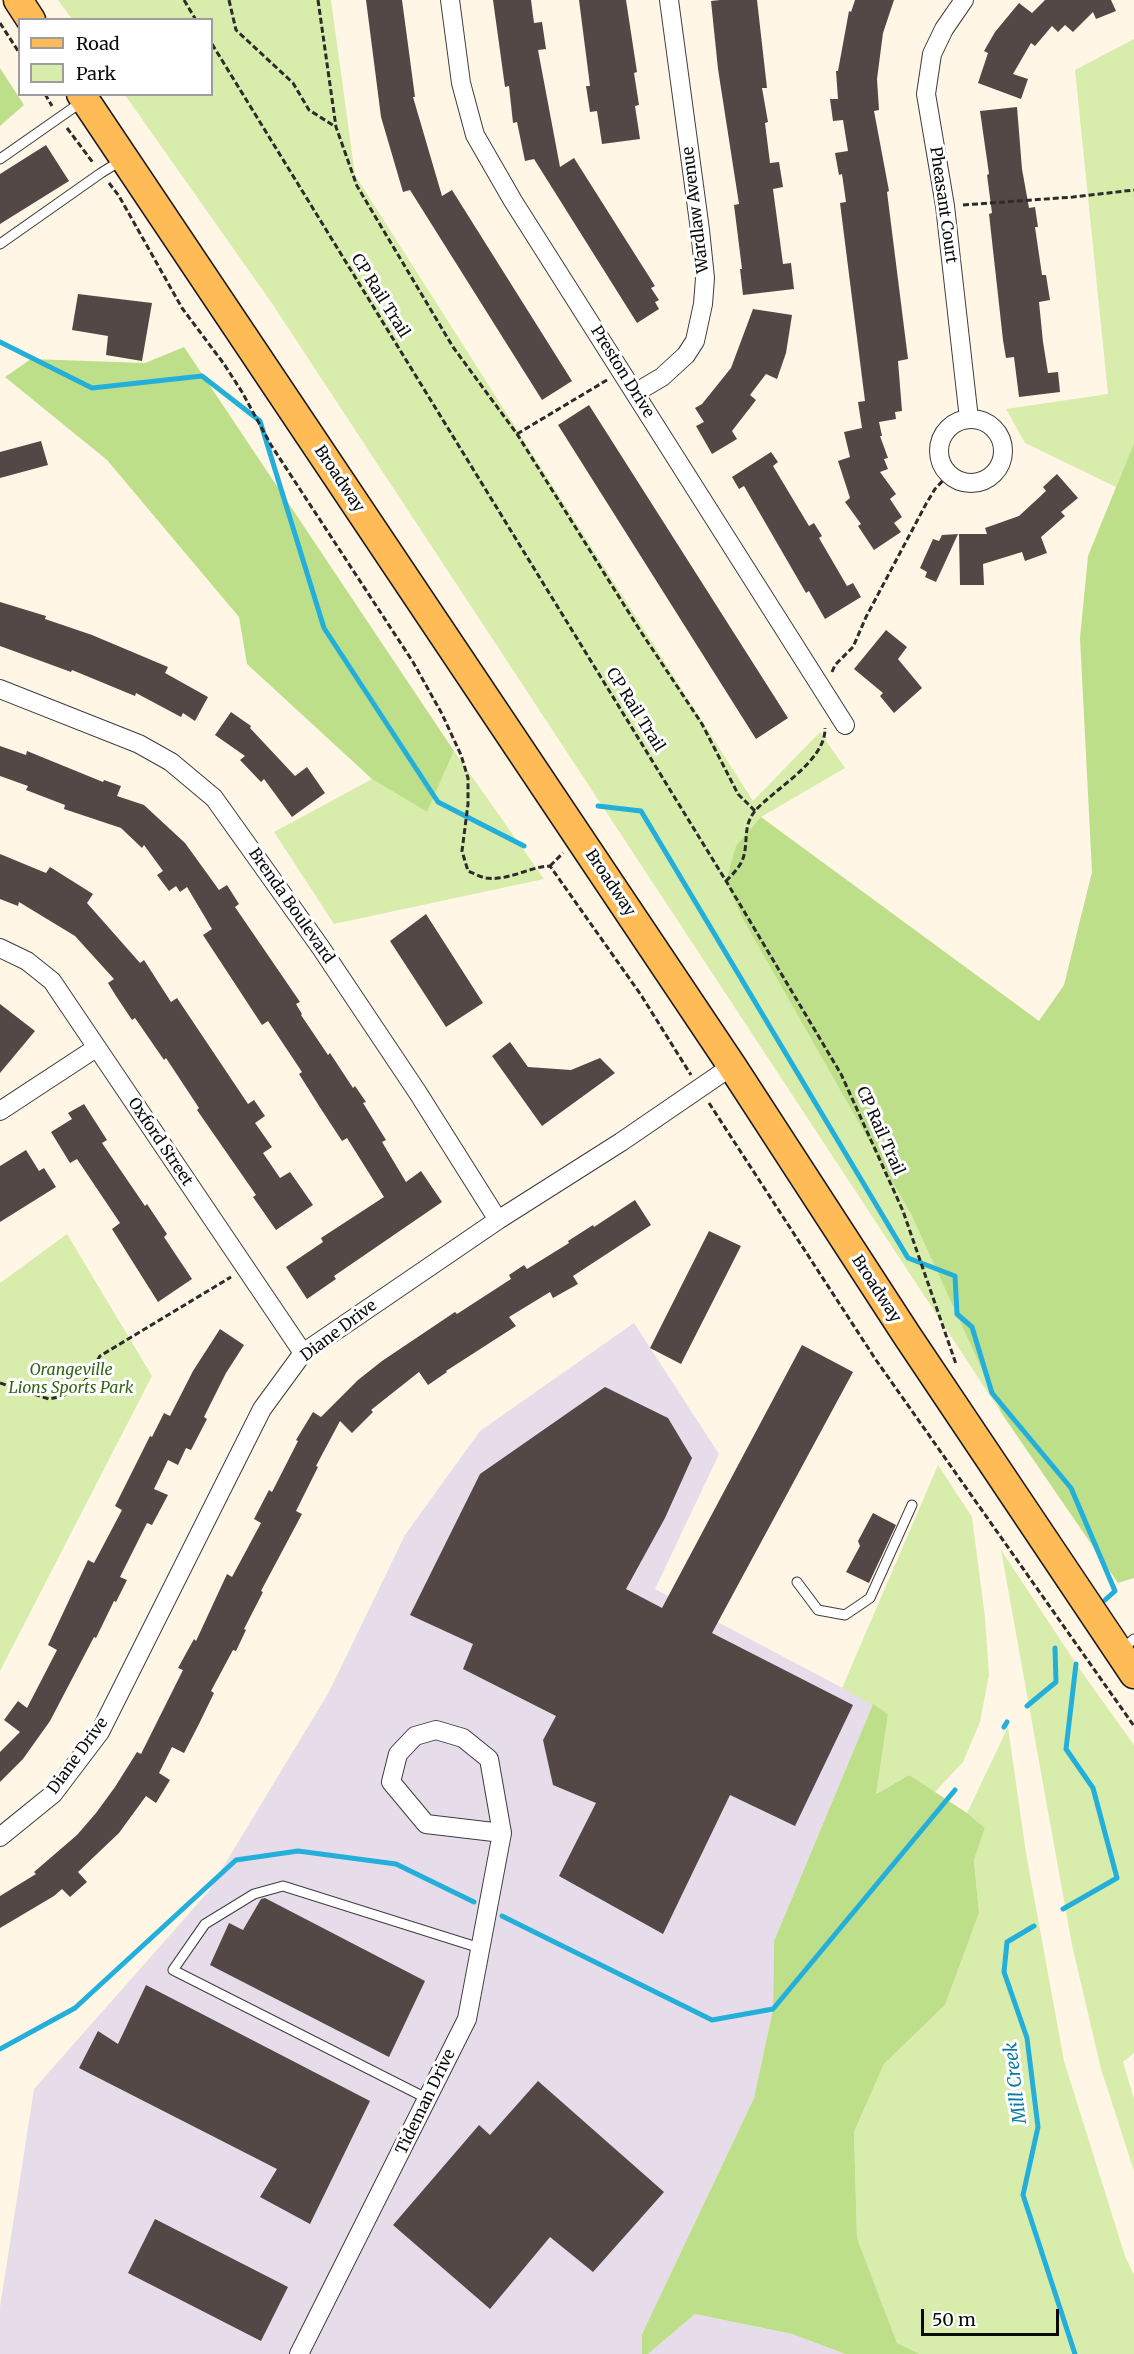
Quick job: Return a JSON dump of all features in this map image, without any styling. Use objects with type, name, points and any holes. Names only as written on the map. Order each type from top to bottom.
[{"type":"main road","points":[[18,0],[30,18]]},
{"type":"main road","name":"Broadway","points":[[83,97],[732,1066],[906,1334],[1129,1655]]},
{"type":"street","name":"Preston Drive","points":[[450,0],[461,83],[475,135],[513,201],[845,725]]},
{"type":"street","name":"Wardlaw Avenue","points":[[635,393],[662,377],[686,355],[695,341],[704,295],[705,278],[700,230],[669,0]]},
{"type":"street","name":"Pheasant Court","points":[[964,0],[945,28],[932,54],[926,94],[945,206],[969,419]]},
{"type":"street","points":[[969,419],[982,421],[991,426],[998,435],[1003,451],[996,471],[987,479],[977,483],[966,483],[949,474],[940,460],[939,449],[943,435],[950,427],[969,419]]},
{"type":"street","name":"Brenda Boulevard","points":[[0,689],[139,744],[171,762],[214,798],[321,948],[418,1093],[498,1220]]},
{"type":"street","name":"Oxford Street","points":[[0,948],[27,961],[52,981],[303,1353]]},
{"type":"street","points":[[0,1111],[96,1048]]},
{"type":"street","name":"Diane Drive","points":[[0,1837],[53,1794],[99,1732],[262,1409],[303,1353],[498,1220],[621,1142],[732,1066]]},
{"type":"street","name":"Tideman Drive","points":[[299,2354],[429,2099],[467,2019],[502,1833],[489,1759],[463,1737],[436,1730],[415,1736],[398,1754],[391,1782],[426,1824],[502,1833]]},
{"type":"lane","points":[[0,159],[83,97]]},
{"type":"lane","points":[[0,244],[100,173],[125,159]]},
{"type":"lane","points":[[797,1582],[818,1610],[845,1615],[870,1598],[912,1505]]},
{"type":"lane","points":[[429,2099],[173,1970],[205,1924],[254,1894],[283,1886],[480,1948]]},
{"type":"path","points":[[184,0],[195,18]]},
{"type":"path","points":[[229,0],[236,30],[293,83],[309,110],[336,127]]},
{"type":"path","points":[[318,0],[336,127],[357,186],[453,347],[516,434],[702,724],[738,794],[755,811]]},
{"type":"path","points":[[0,23],[18,51]]},
{"type":"path","name":"CP Rail Trail","points":[[213,46],[726,881],[841,1074],[903,1211],[952,1350],[957,1372]]},
{"type":"path","points":[[46,96],[59,117],[119,196],[182,308],[225,364],[270,445],[414,662],[461,754],[468,778],[468,804],[462,851],[468,871],[485,878],[513,876],[537,867],[550,866],[641,995],[876,1360],[1134,1726]]},
{"type":"path","points":[[945,206],[1073,198],[1134,190]]},
{"type":"path","points":[[516,434],[622,371]]},
{"type":"path","points":[[824,692],[835,664],[853,647],[866,617],[935,489],[949,474]]},
{"type":"path","points":[[726,881],[741,863],[746,830],[755,811],[794,779],[825,739],[825,728]]},
{"type":"path","points":[[0,1383],[49,1399],[63,1396],[85,1381],[100,1356],[246,1268]]},
{"type":"shaded area","points":[[634,1323],[719,1454],[655,1589],[873,1704],[774,1941],[773,2009],[754,2098],[642,2334],[642,2354],[0,2354],[0,2307],[34,2089],[208,1892],[329,1692],[405,1535],[480,1431]]},
{"type":"shaded area","points":[[695,2314],[792,2334],[845,2354],[648,2354]]},
{"type":"green space","points":[[58,0],[331,0],[355,175],[753,801],[820,732],[845,768],[761,817],[911,1214],[1002,1414],[271,302],[126,96],[213,96],[213,18],[71,18]]},
{"type":"green space","points":[[1134,39],[1134,443],[1116,487],[1025,443],[1006,409],[1108,394],[1075,70]]},
{"type":"green space","points":[[0,68],[24,105],[0,126]]},
{"type":"green space","points":[[184,347],[454,751],[427,812],[372,779],[247,664],[239,617],[107,460],[5,377],[31,359],[145,363]]},
{"type":"green space","points":[[1134,443],[1134,1578],[1118,1583],[1002,1414],[911,1214],[743,919],[726,881],[736,846],[761,817],[1039,1021],[1064,985],[1092,872],[1080,638],[1088,556]]},
{"type":"green space","points":[[454,751],[544,879],[334,924],[274,832],[372,779],[427,812]]},
{"type":"green space","name":"Orangeville Lions Sports Park","points":[[67,1234],[152,1376],[0,1671],[0,1283]]},
{"type":"green space","points":[[938,1465],[972,1517],[985,1617],[989,1675],[980,1722],[963,1762],[934,1793],[909,1775],[875,1794],[888,1714],[842,1688]]},
{"type":"green space","points":[[1001,1550],[1081,1671],[1134,1745],[1134,2053],[1123,2062],[1134,2099],[1134,2171],[1101,2069],[1072,1945]]},
{"type":"green space","points":[[873,1704],[888,1714],[876,1794],[909,1775],[967,1813],[985,1828],[974,1860],[979,1913],[945,2005],[884,2064],[854,2132],[857,2238],[897,2343],[920,2354],[845,2354],[792,2334],[695,2314],[648,2354],[642,2354],[642,2334],[754,2098],[773,2009],[774,1941]]},
{"type":"green space","points":[[1008,1727],[1026,1853],[1064,2061],[1125,2256],[1134,2275],[1134,2354],[920,2354],[897,2343],[857,2238],[854,2132],[884,2064],[945,2005],[979,1913],[974,1860],[985,1828],[967,1813]]},
{"type":"building","points":[[366,0],[402,0],[415,97],[413,97],[442,196],[452,190],[572,381],[542,400],[410,190],[403,192],[381,117]]},
{"type":"building","points":[[493,0],[531,0],[534,23],[542,22],[546,49],[538,50],[560,167],[574,158],[655,286],[651,288],[659,300],[655,302],[659,309],[637,323],[534,159],[525,161],[517,122],[513,123],[509,86],[505,87]]},
{"type":"building","points":[[579,0],[626,0],[637,72],[634,73],[639,105],[635,106],[640,139],[602,144],[597,111],[590,112],[586,86],[590,86]]},
{"type":"building","points":[[757,0],[767,88],[762,88],[768,122],[765,123],[770,163],[779,162],[783,187],[773,189],[783,264],[791,263],[794,289],[743,295],[734,205],[739,204],[718,69],[711,1]]},
{"type":"building","points":[[855,0],[894,0],[883,33],[877,79],[879,110],[874,111],[889,191],[887,192],[908,359],[898,361],[902,411],[895,412],[896,419],[879,422],[882,436],[880,436],[888,458],[884,459],[888,469],[880,472],[896,494],[890,499],[902,517],[894,523],[901,532],[874,550],[858,526],[861,524],[845,502],[850,498],[838,461],[850,457],[844,432],[862,428],[858,402],[865,401],[840,203],[846,202],[842,174],[839,175],[835,153],[848,151],[843,120],[833,121],[830,99],[838,99],[836,71],[838,71],[849,11],[851,12]]},
{"type":"building","points":[[1045,0],[1111,0],[1116,11],[1096,19],[1093,12],[1073,32],[1065,25],[1058,32],[1052,26],[1035,46],[1031,43],[1013,74],[1028,79],[1021,99],[978,83],[988,53],[984,51],[995,32],[1019,3],[1032,13]]},
{"type":"building","points":[[1017,107],[1022,169],[1029,208],[1035,207],[1038,227],[1035,227],[1042,275],[1046,275],[1050,300],[1039,302],[1043,342],[1048,373],[1058,372],[1060,392],[1019,397],[1014,357],[1006,358],[1003,340],[989,214],[992,213],[987,175],[989,174],[980,111]]},
{"type":"building","points":[[46,145],[69,181],[0,224],[0,174]]},
{"type":"building","points":[[78,294],[152,303],[142,361],[106,355],[108,336],[72,330]]},
{"type":"building","points":[[753,309],[792,315],[786,353],[777,379],[766,374],[750,395],[756,400],[732,431],[737,439],[712,454],[696,426],[704,422],[695,408],[702,404],[731,368]]},
{"type":"building","points":[[589,405],[788,718],[756,739],[558,425]]},
{"type":"building","points":[[41,441],[48,465],[0,478],[0,452]]},
{"type":"building","points":[[771,452],[778,462],[773,466],[809,526],[814,523],[822,536],[819,538],[847,586],[853,583],[861,597],[825,619],[809,591],[806,593],[744,486],[739,489],[732,477]]},
{"type":"building","points":[[1057,474],[1078,498],[1061,512],[1065,516],[1041,537],[1047,553],[1025,561],[1022,552],[983,564],[984,585],[960,585],[959,534],[987,534],[985,528],[1019,516],[1046,491],[1043,487]]},
{"type":"building","points":[[958,534],[936,582],[925,577],[927,572],[920,568],[933,539],[939,541],[942,535]]},
{"type":"building","points":[[0,602],[46,616],[45,619],[92,635],[168,667],[165,673],[208,697],[195,721],[183,713],[181,717],[136,693],[135,696],[72,670],[71,672],[0,646]]},
{"type":"building","points":[[886,630],[907,647],[898,659],[922,688],[894,713],[880,696],[883,693],[854,669]]},
{"type":"building","points":[[231,712],[251,726],[250,728],[295,776],[307,767],[325,793],[292,817],[264,779],[261,782],[240,760],[245,756],[215,735]]},
{"type":"building","points":[[0,746],[26,755],[27,751],[103,782],[104,780],[121,786],[117,796],[144,805],[185,843],[219,890],[227,885],[239,904],[235,907],[300,1002],[296,1004],[301,1015],[328,1055],[330,1053],[353,1088],[355,1086],[366,1102],[363,1103],[386,1140],[382,1142],[406,1182],[421,1171],[442,1202],[334,1276],[336,1279],[307,1299],[286,1267],[323,1242],[321,1238],[384,1197],[347,1138],[342,1141],[299,1074],[302,1072],[268,1021],[262,1025],[203,935],[212,929],[187,887],[180,892],[176,886],[169,891],[157,875],[163,871],[144,845],[142,848],[121,828],[64,809],[65,805],[26,790],[28,786],[0,776]]},
{"type":"building","points":[[0,854],[46,873],[50,867],[93,894],[87,903],[140,963],[144,960],[171,1002],[177,998],[248,1104],[254,1100],[265,1116],[255,1123],[272,1147],[263,1153],[280,1178],[290,1172],[313,1205],[276,1230],[253,1197],[256,1195],[197,1110],[199,1108],[166,1058],[164,1060],[135,1018],[132,1020],[116,996],[108,983],[114,979],[75,936],[19,902],[18,906],[0,899]]},
{"type":"building","points":[[426,914],[483,1003],[446,1027],[390,941]]},
{"type":"building","points":[[0,1004],[35,1031],[0,1073]]},
{"type":"building","points":[[510,1042],[528,1067],[571,1070],[600,1058],[615,1073],[542,1126],[492,1056]]},
{"type":"building","points":[[84,1104],[107,1140],[102,1143],[167,1234],[164,1237],[192,1279],[158,1302],[112,1229],[120,1223],[77,1159],[70,1163],[51,1132],[72,1119],[68,1113]]},
{"type":"building","points":[[26,1150],[39,1171],[44,1168],[56,1187],[0,1222],[0,1166]]},
{"type":"building","points":[[635,1200],[651,1225],[573,1276],[578,1284],[553,1298],[550,1292],[509,1317],[516,1326],[428,1385],[419,1372],[371,1410],[373,1412],[352,1433],[340,1421],[296,1511],[302,1514],[261,1591],[263,1592],[244,1629],[246,1630],[236,1651],[233,1650],[211,1691],[214,1693],[199,1724],[184,1753],[172,1747],[159,1773],[170,1780],[156,1803],[146,1796],[119,1833],[78,1872],[87,1882],[70,1897],[62,1889],[0,1928],[0,1896],[36,1874],[34,1872],[77,1835],[115,1787],[137,1752],[141,1754],[183,1670],[178,1668],[194,1639],[196,1641],[227,1574],[232,1577],[261,1523],[254,1519],[269,1490],[272,1492],[298,1441],[296,1440],[313,1412],[321,1417],[358,1380],[382,1361],[455,1312],[457,1314],[511,1279],[509,1275],[524,1265],[527,1269]]},
{"type":"building","points":[[709,1231],[741,1246],[681,1364],[650,1348]]},
{"type":"building","points":[[220,1329],[244,1345],[226,1373],[204,1417],[207,1419],[191,1450],[186,1448],[178,1465],[168,1460],[154,1489],[168,1495],[152,1525],[147,1523],[120,1577],[127,1580],[50,1721],[23,1759],[0,1782],[0,1752],[20,1732],[4,1720],[18,1701],[27,1708],[57,1650],[48,1645],[88,1560],[94,1563],[122,1510],[115,1506],[150,1436],[152,1437],[164,1413],[170,1416],[193,1371]]},
{"type":"building","points":[[802,1345],[853,1372],[712,1633],[853,1705],[795,1826],[730,1795],[663,1934],[559,1876],[596,1803],[553,1785],[543,1740],[556,1716],[463,1669],[473,1644],[410,1615],[480,1474],[605,1387],[668,1418],[692,1458],[665,1518],[626,1589],[662,1608]]},
{"type":"building","points":[[873,1513],[896,1525],[869,1583],[846,1572],[860,1546],[858,1541]]},
{"type":"building","points":[[265,1898],[425,1981],[389,2057],[210,1965],[229,1923],[243,1930],[261,1899]]},
{"type":"building","points":[[146,1985],[370,2101],[310,2224],[260,2197],[277,2169],[79,2068],[98,2031],[118,2044]]},
{"type":"building","points":[[538,2081],[664,2192],[593,2272],[550,2237],[490,2309],[393,2225],[479,2125],[490,2135]]},
{"type":"building","points":[[155,2219],[288,2287],[261,2341],[128,2273]]},
{"type":"waterway","points":[[0,342],[92,388],[202,376],[260,421],[324,628],[438,802],[524,846]]},
{"type":"waterway","points":[[598,806],[641,811],[908,1258],[955,1276],[957,1314],[972,1327],[992,1393],[1071,1488],[1115,1591],[1105,1600]]},
{"type":"waterway","points":[[1027,1706],[1056,1682],[1055,1648]]},
{"type":"waterway","name":"Mill Creek","points":[[1063,1909],[1117,1878],[1093,1788],[1066,1749],[1076,1664]]},
{"type":"waterway","points":[[1004,1727],[1007,1722]]},
{"type":"waterway","points":[[502,1916],[712,2020],[773,2009],[955,1790]]},
{"type":"waterway","points":[[0,2049],[75,2008],[236,1860],[298,1851],[396,1864],[474,1902]]},
{"type":"waterway","name":"Mill Creek","points":[[1034,1926],[1007,1942],[1004,1972],[1027,2038],[1038,2127],[1023,2195],[1075,2354]]}]
